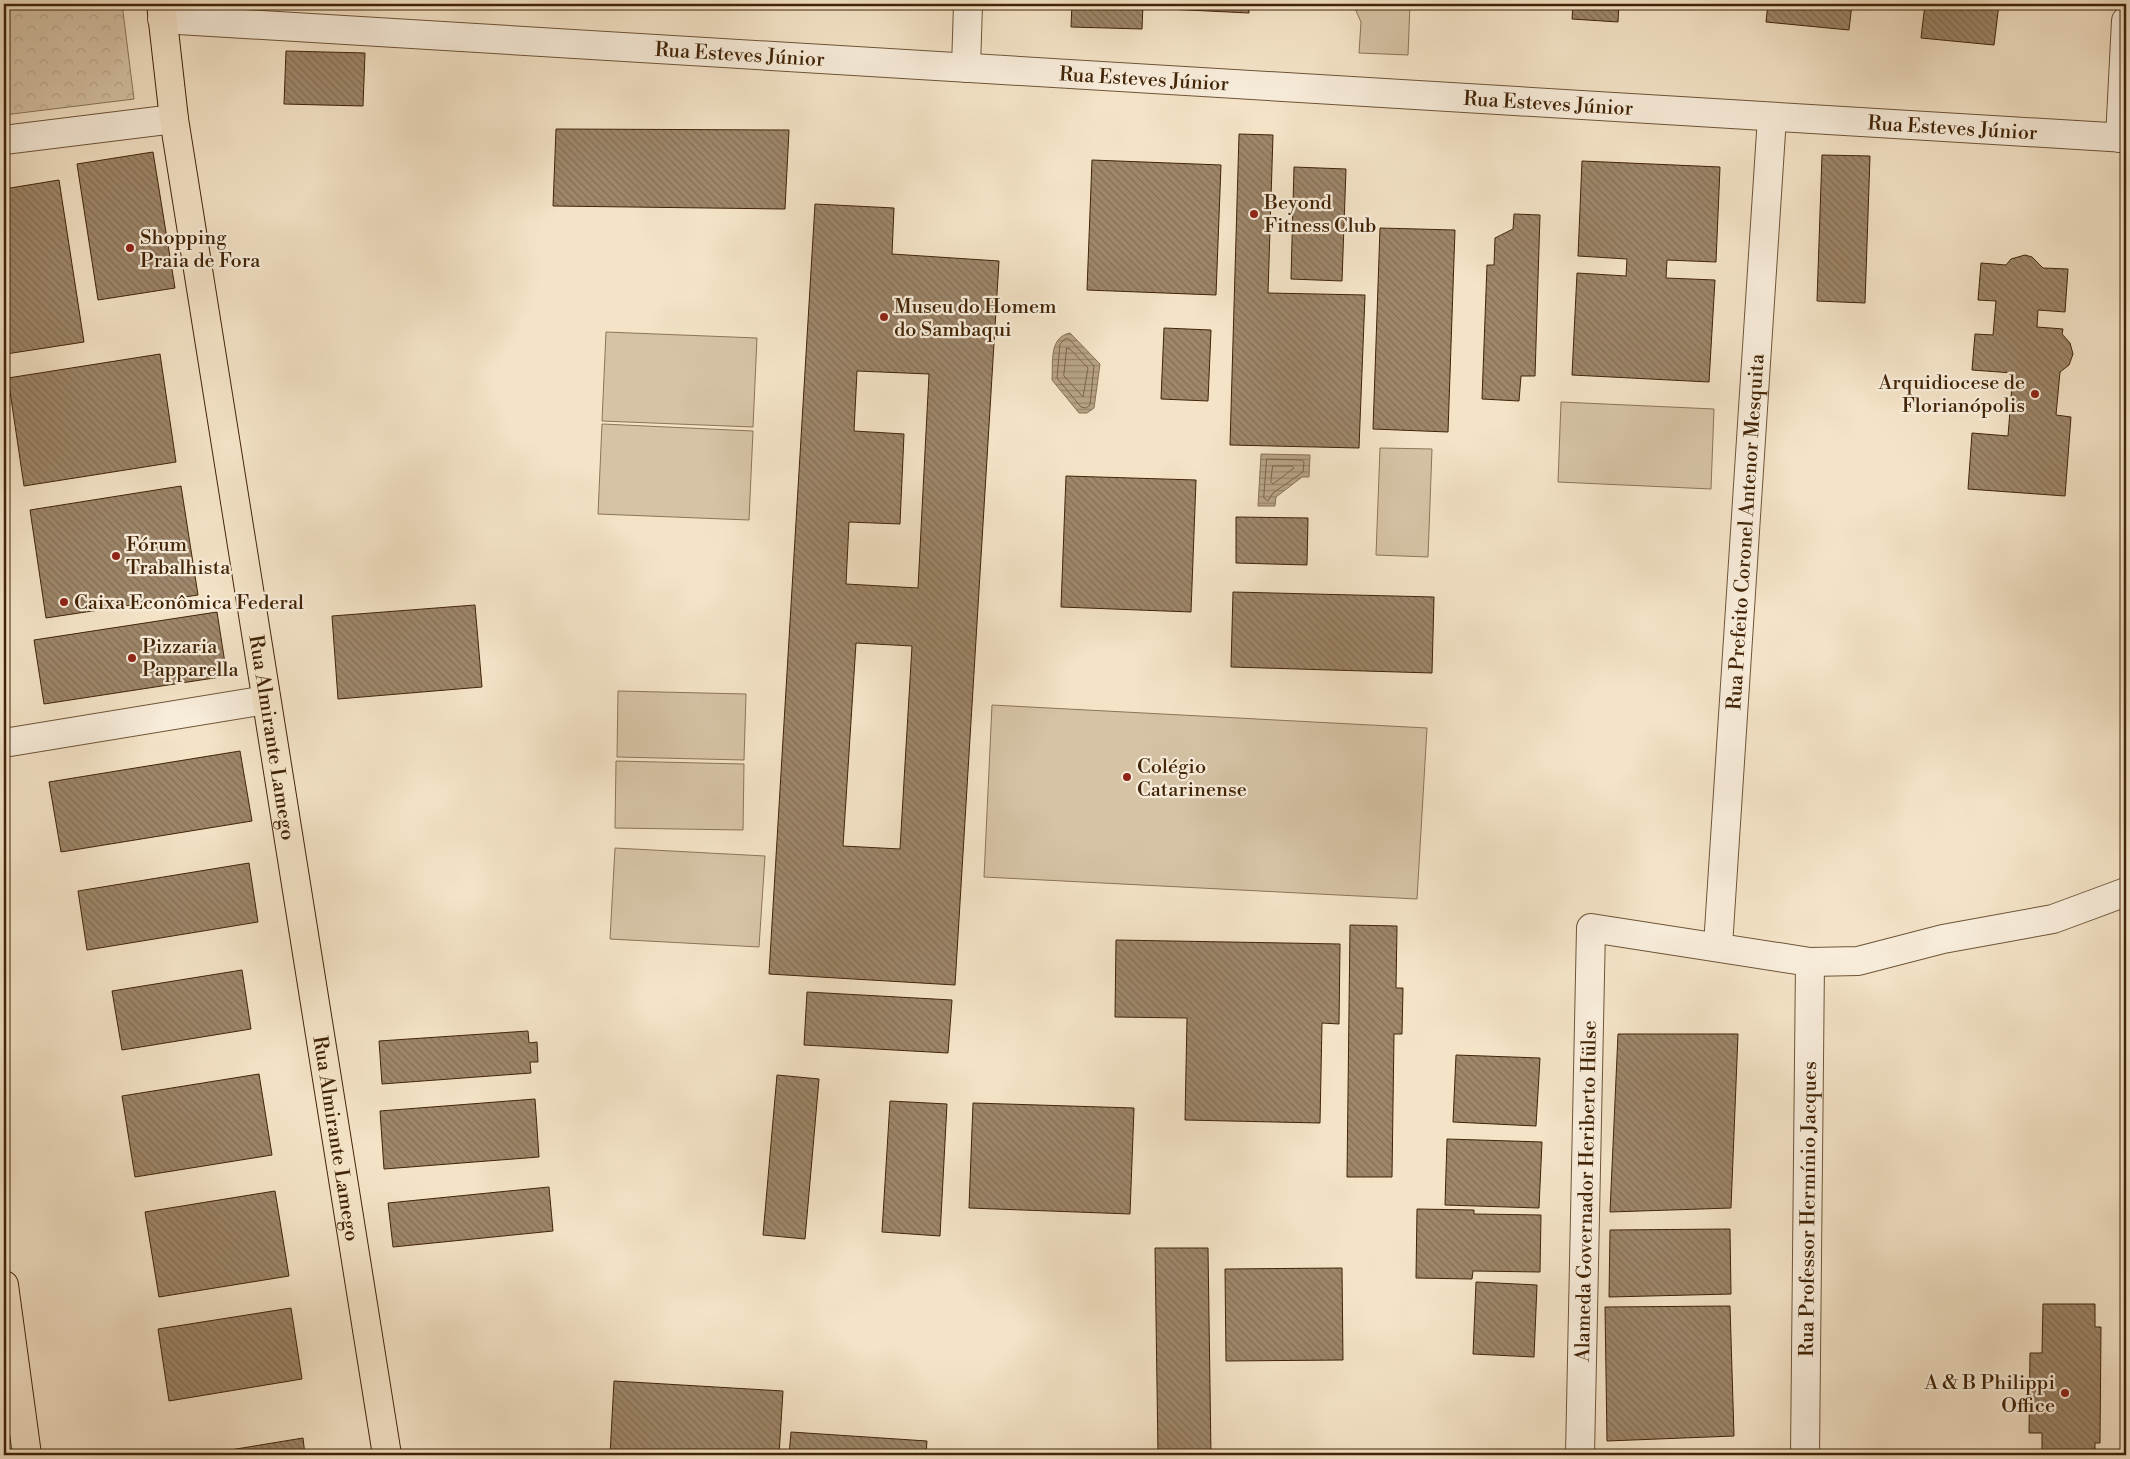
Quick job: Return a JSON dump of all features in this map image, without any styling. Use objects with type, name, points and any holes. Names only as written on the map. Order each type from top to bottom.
[{"type":"main road","name":"Rua Almirante Lamego","points":[[162,12],[174,119],[387,1455]]},
{"type":"main road","points":[[4,1285],[27,1455]]},
{"type":"street","points":[[966,68],[968,4]]},
{"type":"street","name":"Rua Esteves Júnior","points":[[162,12],[966,68],[2123,138]]},
{"type":"street","points":[[2123,138],[2126,21]]},
{"type":"street","name":"Rua Prefeito Coronel Antenor Mesquita","points":[[1718,946],[1772,117]]},
{"type":"street","points":[[4,140],[174,119]]},
{"type":"street","points":[[4,743],[266,700]]},
{"type":"street","points":[[1718,946],[1810,962],[1858,960],[1943,939],[2053,919],[2126,892]]},
{"type":"street","name":"Alameda Governador Heriberto Hülse","points":[[1580,1455],[1591,928],[1718,946]]},
{"type":"street","name":"Rua Professor Hermínio Jacques","points":[[1805,1455],[1810,962]]},
{"type":"green space","points":[[4,4],[122,4],[134,99],[4,115]]},
{"type":"green space","points":[[1353,4],[1410,4],[1408,55],[1359,53],[1361,22]]},
{"type":"green space","points":[[606,332],[757,338],[753,427],[602,421]]},
{"type":"green space","points":[[1561,402],[1714,409],[1711,489],[1558,482]]},
{"type":"green space","points":[[602,424],[753,431],[749,520],[598,514]]},
{"type":"green space","points":[[1380,448],[1432,449],[1428,557],[1376,555]]},
{"type":"green space","points":[[618,691],[746,694],[744,760],[617,757]]},
{"type":"green space","points":[[992,705],[1427,728],[1417,899],[984,877]]},
{"type":"green space","points":[[616,761],[744,764],[743,830],[615,828]]},
{"type":"green space","points":[[615,848],[765,856],[759,947],[610,939]]},
{"type":"water","points":[[1070,333],[1100,364],[1094,408],[1087,413],[1079,413],[1052,380],[1055,345],[1063,335]]},
{"type":"water","points":[[1261,454],[1310,455],[1309,477],[1302,477],[1276,497],[1275,506],[1258,506]]},
{"type":"building","points":[[1072,4],[1143,4],[1142,29],[1071,27]]},
{"type":"building","points":[[1167,4],[1249,4],[1249,13],[1167,9]]},
{"type":"building","points":[[1573,4],[1619,4],[1618,22],[1572,19]]},
{"type":"building","points":[[1768,4],[1852,4],[1849,30],[1766,22]]},
{"type":"building","points":[[1925,4],[1999,4],[1994,45],[1921,38]]},
{"type":"building","points":[[286,51],[365,53],[363,106],[284,104]]},
{"type":"building","points":[[556,129],[789,130],[785,209],[553,206]]},
{"type":"building","name":"Beyond Fitness Club","points":[[1239,134],[1273,135],[1268,293],[1365,295],[1359,448],[1230,445]]},
{"type":"building","name":"Shopping Praia de Fora","points":[[153,152],[175,288],[98,300],[77,164]]},
{"type":"building","points":[[1822,155],[1870,156],[1865,303],[1817,301]]},
{"type":"building","points":[[1092,160],[1221,165],[1216,295],[1087,290]]},
{"type":"building","points":[[1582,161],[1720,167],[1716,262],[1667,260],[1666,278],[1715,280],[1709,382],[1572,375],[1577,273],[1626,276],[1627,259],[1578,256]]},
{"type":"building","points":[[1294,167],[1346,169],[1342,281],[1291,279]]},
{"type":"building","points":[[59,180],[84,342],[6,354],[4,337],[4,189]]},
{"type":"building","points":[[815,204],[894,208],[892,254],[999,261],[955,985],[769,974]],"holes":[[[857,371],[929,374],[918,588],[846,584],[849,522],[900,524],[904,434],[854,431]],[[856,643],[912,646],[900,849],[843,846]]]},
{"type":"building","points":[[1514,214],[1540,215],[1535,376],[1521,376],[1519,401],[1482,399],[1487,265],[1494,265],[1495,238],[1513,229]]},
{"type":"building","points":[[1380,228],[1455,230],[1448,432],[1373,429]]},
{"type":"building","name":"Arquidiocese de Florianópolis","points":[[2025,255],[2032,257],[2043,268],[2068,269],[2065,312],[2038,310],[2037,327],[2063,329],[2062,334],[2070,343],[2073,354],[2069,365],[2060,372],[2056,415],[2071,417],[2065,496],[1968,489],[1972,433],[2008,436],[2013,373],[1972,370],[1975,334],[1993,335],[1996,301],[1978,300],[1981,263],[2006,265],[2011,259]]},
{"type":"building","points":[[1164,328],[1211,330],[1208,401],[1161,399]]},
{"type":"building","points":[[160,354],[176,462],[24,486],[8,378]]},
{"type":"building","points":[[1066,476],[1196,480],[1191,612],[1061,607]]},
{"type":"building","name":"Fórum Trabalhista","points":[[181,486],[198,595],[46,618],[30,510]]},
{"type":"building","points":[[1236,517],[1308,518],[1307,565],[1236,563]]},
{"type":"building","points":[[1233,592],[1434,597],[1432,673],[1231,667]]},
{"type":"building","points":[[475,605],[482,687],[338,699],[332,616]]},
{"type":"building","name":"Pizzaria Papparella","points":[[217,612],[227,676],[44,704],[34,640]]},
{"type":"building","points":[[240,751],[252,821],[61,852],[49,782]]},
{"type":"building","points":[[249,863],[258,922],[87,950],[78,891]]},
{"type":"building","points":[[1350,925],[1397,926],[1396,988],[1403,988],[1402,1034],[1394,1034],[1392,1177],[1347,1177]]},
{"type":"building","points":[[1116,940],[1340,944],[1339,1024],[1322,1023],[1320,1123],[1185,1120],[1187,1018],[1115,1017]]},
{"type":"building","points":[[242,970],[251,1029],[122,1050],[112,991]]},
{"type":"building","points":[[807,992],[952,1000],[948,1053],[804,1045]]},
{"type":"building","points":[[528,1031],[529,1043],[537,1042],[538,1062],[530,1062],[531,1073],[382,1084],[379,1041]]},
{"type":"building","points":[[1618,1034],[1738,1034],[1731,1208],[1610,1212]]},
{"type":"building","points":[[1456,1055],[1540,1058],[1536,1126],[1453,1122]]},
{"type":"building","points":[[259,1074],[272,1155],[135,1177],[122,1096]]},
{"type":"building","points":[[777,1075],[819,1079],[805,1239],[763,1235]]},
{"type":"building","points":[[535,1099],[539,1157],[384,1169],[380,1111]]},
{"type":"building","points":[[890,1101],[947,1104],[940,1236],[882,1232]]},
{"type":"building","points":[[973,1103],[1134,1108],[1130,1214],[969,1208]]},
{"type":"building","points":[[1447,1139],[1542,1142],[1539,1208],[1445,1205]]},
{"type":"building","points":[[549,1187],[553,1231],[393,1247],[388,1203]]},
{"type":"building","points":[[275,1191],[289,1276],[159,1297],[145,1212]]},
{"type":"building","points":[[1417,1209],[1474,1210],[1474,1214],[1541,1215],[1540,1272],[1473,1271],[1472,1279],[1416,1278]]},
{"type":"building","points":[[1730,1229],[1731,1294],[1609,1297],[1610,1230]]},
{"type":"building","points":[[1155,1248],[1208,1248],[1211,1455],[1158,1455]]},
{"type":"building","points":[[1342,1268],[1343,1360],[1226,1361],[1225,1269]]},
{"type":"building","points":[[1476,1282],[1537,1285],[1534,1357],[1473,1354]]},
{"type":"building","name":"A & B Philippi Office","points":[[2043,1304],[2095,1304],[2095,1327],[2101,1327],[2100,1443],[2095,1443],[2095,1455],[2042,1455],[2042,1433],[2029,1433],[2030,1353],[2042,1353]]},
{"type":"building","points":[[1730,1306],[1734,1436],[1607,1441],[1605,1307]]},
{"type":"building","points":[[291,1308],[302,1379],[169,1401],[158,1329]]},
{"type":"building","points":[[614,1381],[783,1391],[779,1455],[610,1455]]},
{"type":"building","points":[[791,1432],[927,1441],[926,1455],[789,1455]]},
{"type":"building","points":[[303,1438],[305,1455],[212,1455],[212,1453]]},
{"type":"place","name":"Beyond Fitness Club","points":[[1254,214]]},
{"type":"place","name":"Shopping Praia de Fora","points":[[130,248]]},
{"type":"place","name":"Museu do Homem do Sambaqui","points":[[884,317]]},
{"type":"place","name":"Arquidiocese de Florianópolis","points":[[2035,394]]},
{"type":"place","name":"Fórum Trabalhista","points":[[116,556]]},
{"type":"place","name":"Caixa Econômica Federal","points":[[64,602]]},
{"type":"place","name":"Pizzaria Papparella","points":[[132,658]]},
{"type":"place","name":"Colégio Catarinense","points":[[1127,777]]},
{"type":"place","name":"A & B Philippi Office","points":[[2065,1393]]}]
